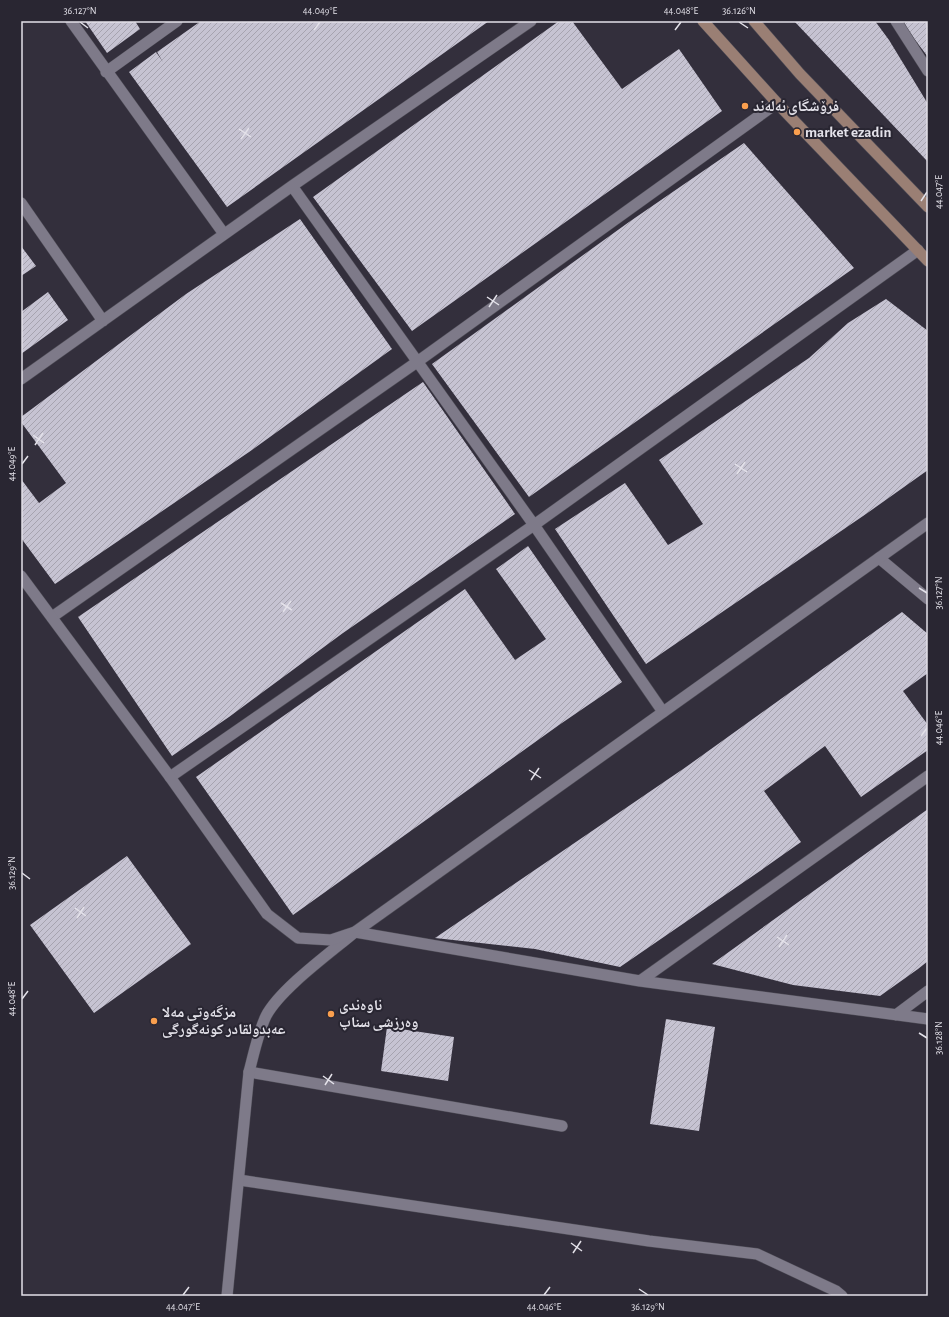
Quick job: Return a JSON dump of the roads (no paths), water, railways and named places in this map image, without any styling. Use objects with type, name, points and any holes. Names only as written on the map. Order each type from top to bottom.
[{"type":"main road","points":[[703,21],[777,103],[928,261]]},
{"type":"main road","points":[[754,21],[800,74],[928,208]]},
{"type":"street","points":[[71,21],[106,72],[224,234]]},
{"type":"street","points":[[106,72],[177,21]]},
{"type":"street","points":[[21,379],[292,186],[531,21]]},
{"type":"street","points":[[896,21],[928,71]]},
{"type":"street","points":[[52,618],[417,362],[777,103]]},
{"type":"street","points":[[292,186],[534,525],[663,712]]},
{"type":"street","points":[[21,203],[103,321]]},
{"type":"street","points":[[170,777],[534,525],[918,250]]},
{"type":"street","points":[[227,1296],[249,1072],[266,1016],[286,991],[355,932],[928,522]]},
{"type":"street","points":[[878,558],[928,599]]},
{"type":"street","points":[[21,576],[170,777],[267,914],[298,938],[331,940],[355,932],[640,981],[928,1019]]},
{"type":"street","points":[[640,981],[928,776]]},
{"type":"street","points":[[896,1015],[928,991]]},
{"type":"street","points":[[249,1072],[562,1126]]},
{"type":"street","points":[[239,1180],[649,1241],[757,1254],[836,1290],[842,1296]]},
{"type":"place","name":"فرۆشگای ئەلەند","points":[[745,106]]},
{"type":"place","name":"market ezadin","points":[[797,132]]},
{"type":"place","name":"ناوەندی وەرزشی سناپ","points":[[331,1014]]},
{"type":"place","name":"مزگەوتی مەلا عەبدولقادر کونەگورگی","points":[[154,1021]]}]
